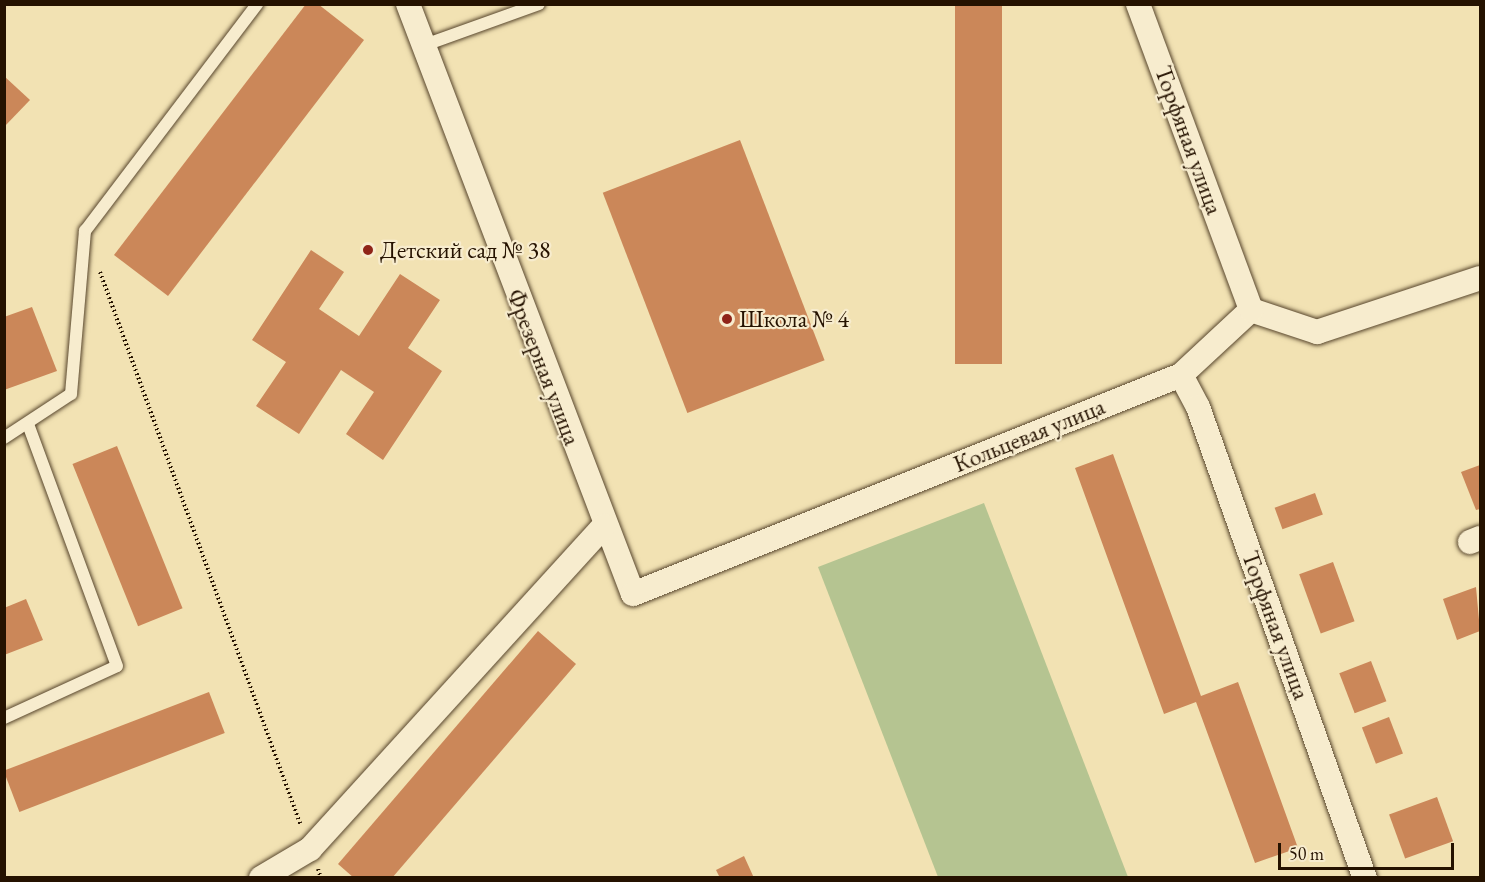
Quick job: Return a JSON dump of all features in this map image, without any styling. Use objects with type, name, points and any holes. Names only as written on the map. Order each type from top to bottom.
[{"type":"street","name":"Фрезерная улица","points":[[408,4],[604,526]]},
{"type":"street","name":"Торфяная улица","points":[[1138,4],[1251,310]]},
{"type":"street","points":[[1251,310],[1317,332],[1480,278]]},
{"type":"street","name":"Кольцевая улица","points":[[604,526],[633,594],[1181,375],[1251,310]]},
{"type":"street","name":"Торфяная улица","points":[[1181,375],[1198,407],[1365,878]]},
{"type":"street","points":[[261,878],[310,849],[604,526]]},
{"type":"lane","points":[[4,438],[71,394],[85,231],[257,4]]},
{"type":"lane","points":[[422,46],[539,4]]},
{"type":"lane","points":[[4,718],[117,666],[27,424]]},
{"type":"path","points":[[85,231],[321,878]]},
{"type":"green space","points":[[984,503],[1128,877],[938,877],[818,567]]},
{"type":"building","points":[[306,4],[318,4],[364,40],[168,296],[114,255]]},
{"type":"building","points":[[955,4],[1002,4],[1002,364],[955,364]]},
{"type":"building","points":[[4,76],[30,100],[4,127]]},
{"type":"building","points":[[740,140],[825,360],[687,413],[603,193]]},
{"type":"building","points":[[311,250],[344,272],[319,309],[359,336],[400,274],[440,300],[408,348],[442,371],[383,460],[346,434],[374,392],[341,370],[299,434],[256,406],[286,362],[252,340]]},
{"type":"building","points":[[32,307],[57,371],[4,390],[4,317]]},
{"type":"building","points":[[117,446],[183,608],[138,626],[72,464]]},
{"type":"building","points":[[1113,454],[1201,696],[1238,682],[1298,848],[1255,863],[1196,702],[1164,714],[1075,468]]},
{"type":"building","points":[[1480,465],[1480,509],[1476,510],[1461,472]]},
{"type":"building","points":[[1315,493],[1323,515],[1282,529],[1275,508]]},
{"type":"building","points":[[1333,562],[1355,621],[1321,634],[1299,574]]},
{"type":"building","points":[[1476,587],[1480,631],[1457,640],[1443,599]]},
{"type":"building","points":[[26,599],[43,640],[4,655],[4,608]]},
{"type":"building","points":[[538,631],[576,664],[392,878],[354,878],[338,864]]},
{"type":"building","points":[[1371,661],[1386,701],[1355,713],[1339,673]]},
{"type":"building","points":[[209,692],[225,733],[19,812],[4,771]]},
{"type":"building","points":[[1389,717],[1403,753],[1376,764],[1362,727]]},
{"type":"building","points":[[1437,797],[1453,841],[1405,859],[1389,814]]},
{"type":"building","points":[[744,856],[754,878],[720,878],[716,870]]},
{"type":"place","name":"Детский сад № 38","points":[[368,250]]},
{"type":"place","name":"Школа № 4","points":[[727,319]]}]
